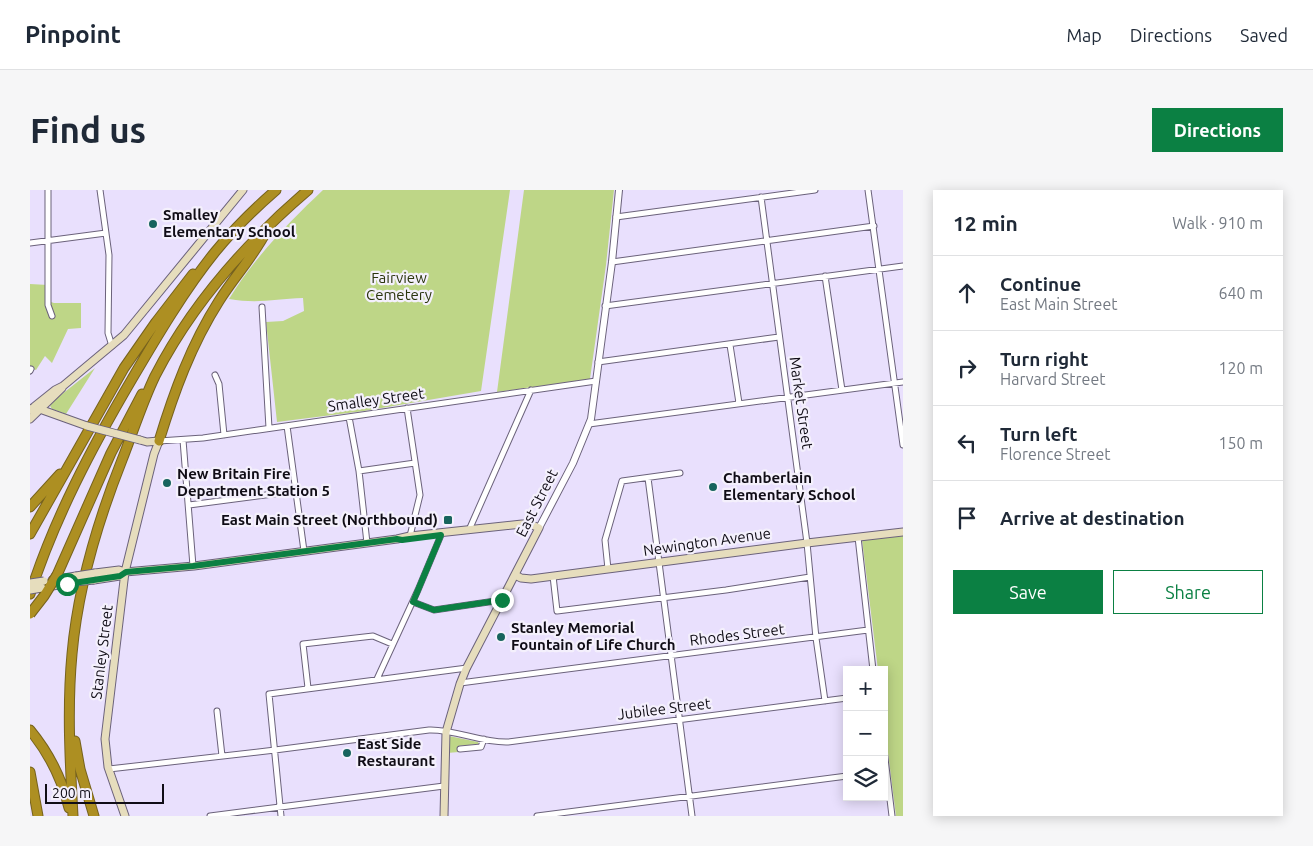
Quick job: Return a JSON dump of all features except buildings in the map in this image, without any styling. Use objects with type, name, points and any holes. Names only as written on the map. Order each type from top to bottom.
[{"type":"highway","points":[[30,534],[108,395],[142,341],[190,277],[246,218],[276,190]]},
{"type":"highway","points":[[30,614],[57,575],[117,441],[137,404],[183,329],[210,290],[240,255],[270,224],[308,190]]},
{"type":"highway","points":[[155,441],[199,336],[225,292],[258,246],[270,224]]},
{"type":"highway","points":[[30,594],[63,510],[109,419],[154,342],[216,251]]},
{"type":"highway","points":[[72,816],[69,725],[70,681],[77,614],[92,546],[110,490],[155,377]]},
{"type":"highway","points":[[30,507],[68,465]]},
{"type":"highway","points":[[70,681],[76,751],[94,816]]},
{"type":"highway","points":[[30,730],[55,769],[72,816]]},
{"type":"highway","points":[[30,772],[38,816]]},
{"type":"main road","points":[[30,420],[34,408],[58,394],[63,386],[112,346],[144,312],[243,190]]},
{"type":"main road","points":[[34,408],[77,423],[141,440],[155,441]]},
{"type":"main road","name":"Stanley Street","points":[[125,816],[109,769],[106,736],[126,572],[154,454],[155,441]]},
{"type":"main road","points":[[397,539],[402,540],[523,523],[540,528]]},
{"type":"main road","name":"East Street","points":[[444,816],[446,732],[460,683],[540,528]]},
{"type":"main road","name":"Newington Avenue","points":[[515,575],[527,580],[903,532]]},
{"type":"main road","points":[[30,590],[43,585],[119,570],[126,572],[193,566],[410,536],[444,534]]},
{"type":"main road","points":[[30,583],[43,585]]},
{"type":"street","points":[[48,190],[48,305],[52,316]]},
{"type":"street","points":[[100,190],[109,255],[108,333],[112,346]]},
{"type":"street","name":"East Street","points":[[540,528],[571,467],[589,424],[612,262],[618,190]]},
{"type":"street","points":[[616,217],[815,190]]},
{"type":"street","points":[[868,190],[903,445]]},
{"type":"street","name":"Market Street","points":[[761,197],[807,543],[816,638],[825,701]]},
{"type":"street","points":[[612,262],[874,226]]},
{"type":"street","points":[[30,243],[106,233]]},
{"type":"street","points":[[605,306],[903,266]]},
{"type":"street","points":[[825,276],[842,390]]},
{"type":"street","points":[[262,307],[269,428]]},
{"type":"street","points":[[598,362],[779,337]]},
{"type":"street","points":[[730,345],[739,403]]},
{"type":"street","points":[[215,375],[219,384],[224,435]]},
{"type":"street","name":"Smalley Street","points":[[155,441],[224,435],[596,381]]},
{"type":"street","points":[[589,424],[903,382]]},
{"type":"street","points":[[469,530],[531,390]]},
{"type":"street","points":[[408,408],[420,495],[410,536]]},
{"type":"street","points":[[350,417],[359,471],[367,543]]},
{"type":"street","points":[[287,426],[304,551]]},
{"type":"street","points":[[183,440],[193,566]]},
{"type":"street","points":[[359,471],[416,462]]},
{"type":"street","points":[[608,569],[605,540],[622,481],[680,473]]},
{"type":"street","points":[[648,478],[692,816]]},
{"type":"street","points":[[189,505],[296,491]]},
{"type":"street","points":[[377,679],[444,534]]},
{"type":"street","points":[[858,537],[872,666]]},
{"type":"street","points":[[553,576],[557,611],[810,577]]},
{"type":"street","points":[[413,602],[434,610],[502,600]]},
{"type":"street","name":"Rhodes Street","points":[[460,683],[868,630]]},
{"type":"street","points":[[308,688],[303,644],[373,636],[392,644]]},
{"type":"street","points":[[281,816],[269,694],[467,668]]},
{"type":"street","name":"Jubilee Street","points":[[109,769],[426,730],[508,742],[843,699]]},
{"type":"street","points":[[217,711],[222,756]]},
{"type":"street","name":"Jubilee Street","points":[[460,749],[481,746],[484,740]]},
{"type":"street","points":[[537,816],[843,777]]},
{"type":"street","points":[[210,816],[444,786]]},
{"type":"street","points":[[888,786],[892,816]]},
{"type":"green space","name":"Fairview Cemetery","points":[[323,190],[510,190],[481,391],[364,411],[277,422],[266,322],[283,321],[304,311],[303,298],[258,301],[229,299],[273,241]]},
{"type":"green space","points":[[524,190],[614,190],[606,265],[590,379],[497,392]]},
{"type":"green space","points":[[30,284],[48,285],[48,301],[54,303],[81,303],[81,328],[68,329],[52,363],[45,356],[36,370],[30,368]]},
{"type":"green space","points":[[95,368],[66,414],[52,409],[50,406],[52,402]]},
{"type":"green space","points":[[903,536],[903,816],[896,816],[888,753],[888,666],[878,666],[862,540]]},
{"type":"green space","points":[[449,736],[478,742],[479,744],[458,746],[459,752],[447,753]]},
{"type":"place","name":"Smalley Elementary School","points":[[153,224]]},
{"type":"place","name":"New Britain Fire Department Station 5","points":[[167,483]]},
{"type":"place","name":"Chamberlain Elementary School","points":[[713,487]]},
{"type":"place","name":"East Main Street (Northbound)","points":[[448,520]]},
{"type":"place","name":"Stanley Memorial Fountain of Life Church","points":[[501,637]]},
{"type":"place","name":"East Side Restaurant","points":[[347,753]]},
{"type":"route","points":[[67,584],[120,576],[126,572],[193,566],[441,535],[413,602],[434,610],[502,600]]}]
